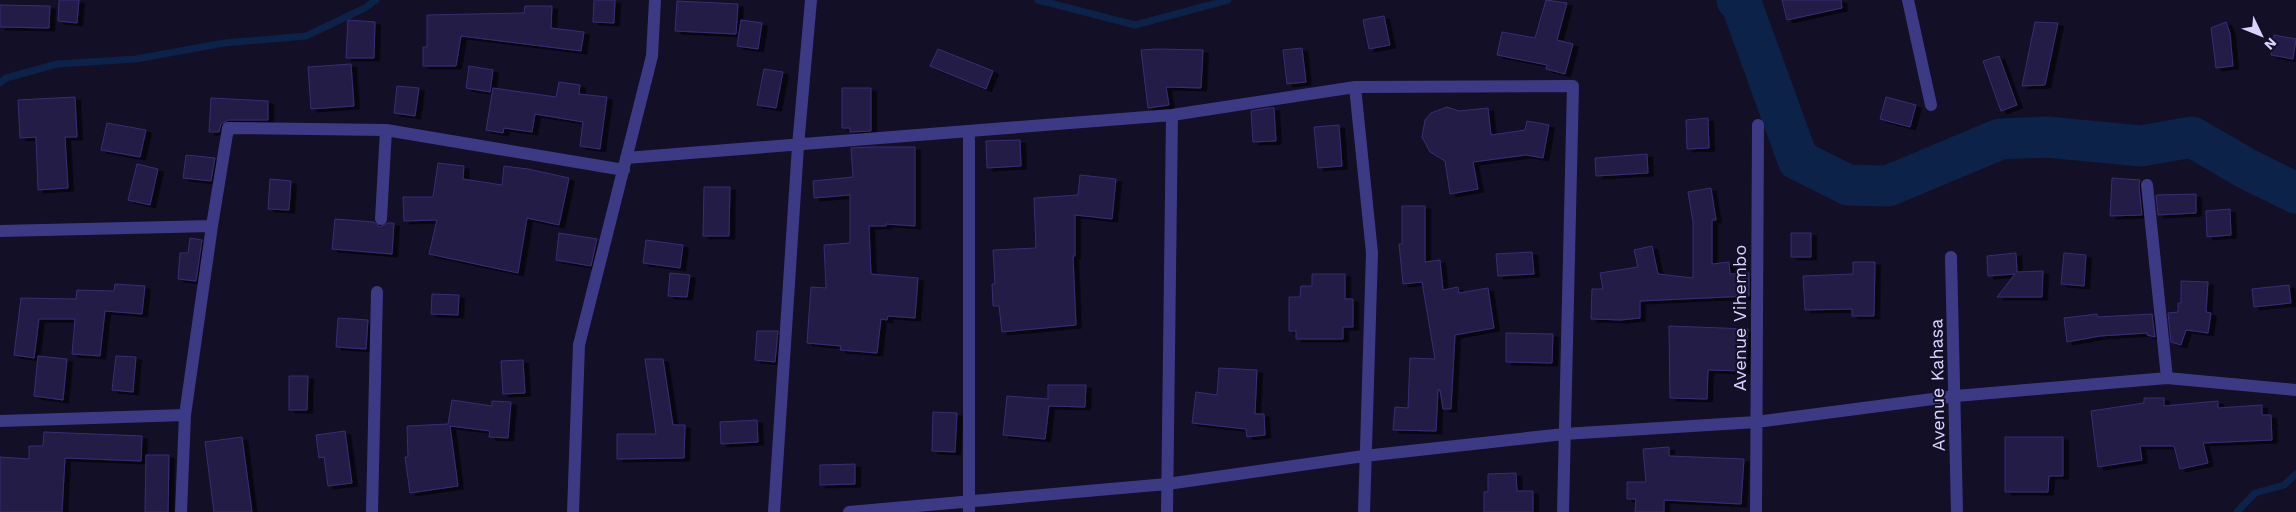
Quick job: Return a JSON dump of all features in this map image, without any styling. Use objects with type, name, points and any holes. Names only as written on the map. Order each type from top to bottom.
[{"type":"street","points":[[573,512],[579,345],[652,56],[655,0]]},
{"type":"street","points":[[774,512],[798,146],[811,0]]},
{"type":"street","points":[[1908,0],[1931,104]]},
{"type":"street","points":[[181,512],[185,415],[228,128],[386,130],[625,164],[798,146],[1172,116],[1355,87],[1573,86],[1563,512]]},
{"type":"street","points":[[1355,87],[1372,252],[1364,456],[1364,512]]},
{"type":"street","points":[[1167,512],[1172,116]]},
{"type":"street","name":"Avenue Vihembo","points":[[1756,512],[1758,125]]},
{"type":"street","points":[[380,219],[386,130]]},
{"type":"street","points":[[969,132],[969,508]]},
{"type":"street","points":[[2147,185],[2167,378]]},
{"type":"street","points":[[0,231],[212,226]]},
{"type":"street","name":"Avenue Kahasa","points":[[1951,256],[1956,396],[1957,512]]},
{"type":"street","points":[[372,512],[377,292]]},
{"type":"street","points":[[849,512],[969,508],[1167,484],[1364,456],[1564,434],[1756,422],[1956,396],[2167,378],[2296,390]]},
{"type":"street","points":[[0,421],[185,415]]},
{"type":"building","points":[[59,0],[79,0],[77,23],[58,21]]},
{"type":"building","points":[[594,0],[615,0],[614,23],[593,22]]},
{"type":"building","points":[[1546,0],[1567,3],[1557,40],[1573,44],[1565,74],[1546,69],[1547,65],[1497,55],[1502,32],[1535,38]]},
{"type":"building","points":[[1782,0],[1841,0],[1842,8],[1787,20]]},
{"type":"building","points":[[677,1],[738,4],[736,34],[675,31]]},
{"type":"building","points":[[0,5],[50,6],[49,28],[0,27]]},
{"type":"building","points":[[525,6],[552,6],[551,28],[584,32],[581,51],[461,36],[456,66],[423,66],[423,47],[427,47],[427,15],[524,13]]},
{"type":"building","points":[[1384,16],[1390,45],[1369,49],[1363,20]]},
{"type":"building","points":[[348,20],[375,22],[374,58],[346,58]]},
{"type":"building","points":[[741,20],[762,23],[758,49],[737,46]]},
{"type":"building","points":[[2035,22],[2058,23],[2045,85],[2022,86]]},
{"type":"building","points":[[2226,22],[2230,33],[2233,66],[2216,68],[2211,28]]},
{"type":"building","points":[[2274,35],[2296,39],[2293,59],[2271,55]]},
{"type":"building","points":[[1302,48],[1306,82],[1287,84],[1283,50]]},
{"type":"building","points":[[938,49],[993,71],[986,89],[930,66]]},
{"type":"building","points":[[1141,50],[1203,50],[1201,88],[1166,87],[1169,105],[1148,108]]},
{"type":"building","points":[[1999,56],[2017,105],[2001,111],[1983,61]]},
{"type":"building","points":[[351,64],[354,106],[311,109],[308,67]]},
{"type":"building","points":[[469,66],[493,70],[490,92],[466,88]]},
{"type":"building","points":[[764,69],[783,72],[776,108],[757,105]]},
{"type":"building","points":[[559,82],[580,85],[579,94],[607,97],[600,149],[580,146],[583,122],[535,114],[532,132],[504,128],[503,133],[486,130],[493,88],[556,97]]},
{"type":"building","points":[[397,86],[419,88],[415,116],[394,113]]},
{"type":"building","points":[[842,88],[871,88],[871,131],[850,132],[850,128],[842,128]]},
{"type":"building","points":[[75,97],[77,137],[65,137],[68,188],[38,190],[36,137],[20,138],[18,100]]},
{"type":"building","points":[[1886,97],[1916,105],[1910,127],[1880,119]]},
{"type":"building","points":[[211,98],[268,101],[268,120],[228,120],[221,124],[219,132],[209,132]]},
{"type":"building","points":[[1447,107],[1459,111],[1488,108],[1491,135],[1525,130],[1527,121],[1549,125],[1543,158],[1526,155],[1473,162],[1478,189],[1450,194],[1445,161],[1430,152],[1422,137],[1425,120],[1431,113]]},
{"type":"building","points":[[1274,108],[1276,141],[1253,142],[1251,111]]},
{"type":"building","points":[[1708,118],[1709,148],[1687,149],[1686,120]]},
{"type":"building","points":[[107,123],[146,130],[140,157],[101,150]]},
{"type":"building","points":[[1339,125],[1342,166],[1318,168],[1314,127]]},
{"type":"building","points":[[1020,140],[1021,166],[987,168],[986,141]]},
{"type":"building","points":[[915,147],[915,226],[886,224],[886,226],[869,226],[871,274],[918,278],[915,318],[888,316],[887,320],[881,319],[877,353],[840,350],[841,346],[807,343],[811,287],[826,288],[824,245],[850,243],[850,195],[814,198],[813,181],[853,177],[851,148]]},
{"type":"building","points":[[1647,154],[1648,173],[1596,176],[1595,158]]},
{"type":"building","points":[[186,155],[215,158],[211,181],[183,178]]},
{"type":"building","points":[[438,163],[464,166],[463,179],[502,185],[504,166],[569,178],[559,225],[527,218],[518,273],[429,254],[437,220],[404,221],[403,197],[433,197]]},
{"type":"building","points":[[137,164],[158,169],[150,205],[128,200]]},
{"type":"building","points":[[1080,175],[1116,179],[1112,219],[1075,215],[1075,256],[1073,256],[1076,325],[1002,332],[999,306],[993,306],[992,284],[995,284],[993,250],[1036,248],[1034,198],[1078,195]]},
{"type":"building","points":[[2112,178],[2140,180],[2142,215],[2110,216]]},
{"type":"building","points":[[270,179],[291,181],[289,210],[268,209]]},
{"type":"building","points":[[704,187],[730,187],[729,236],[703,236]]},
{"type":"building","points":[[1711,188],[1716,220],[1712,220],[1712,264],[1729,262],[1730,274],[1749,273],[1749,296],[1640,301],[1640,318],[1621,320],[1591,319],[1592,289],[1603,289],[1600,273],[1638,267],[1634,250],[1652,246],[1658,274],[1693,278],[1693,222],[1688,192]]},
{"type":"building","points":[[2196,194],[2196,213],[2158,215],[2156,195]]},
{"type":"building","points":[[1402,206],[1425,206],[1425,262],[1440,260],[1443,290],[1458,287],[1459,293],[1488,288],[1494,328],[1455,335],[1451,409],[1443,409],[1440,390],[1438,390],[1436,431],[1393,430],[1395,407],[1408,408],[1410,358],[1435,359],[1422,282],[1403,284],[1399,244],[1402,244]]},
{"type":"building","points":[[2230,209],[2231,235],[2207,237],[2206,211]]},
{"type":"building","points":[[335,219],[374,222],[380,227],[388,223],[394,223],[392,254],[332,249]]},
{"type":"building","points":[[559,233],[597,239],[591,266],[556,260]]},
{"type":"building","points":[[1791,233],[1811,233],[1811,257],[1791,257]]},
{"type":"building","points":[[190,238],[202,240],[196,281],[178,279],[180,253],[188,253]]},
{"type":"building","points":[[646,240],[683,245],[680,268],[643,263]]},
{"type":"building","points":[[1532,252],[1534,274],[1498,276],[1496,254]]},
{"type":"building","points":[[2016,253],[2017,272],[2043,271],[2042,297],[1997,297],[2015,274],[1988,276],[1987,256]]},
{"type":"building","points":[[2064,253],[2086,255],[2084,286],[2061,284]]},
{"type":"building","points":[[1853,262],[1875,262],[1874,316],[1852,316],[1852,309],[1805,310],[1803,276],[1853,274]]},
{"type":"building","points":[[670,273],[690,275],[687,297],[668,296]]},
{"type":"building","points":[[1312,274],[1345,274],[1345,299],[1353,299],[1353,327],[1343,327],[1343,339],[1296,339],[1296,331],[1289,331],[1289,297],[1300,297],[1301,286],[1312,286]]},
{"type":"building","points":[[2181,281],[2208,282],[2206,312],[2211,313],[2208,333],[2186,330],[2181,345],[2171,342],[2168,313],[2178,312],[2178,303],[2181,303]]},
{"type":"building","points":[[115,284],[145,286],[142,314],[105,311],[100,356],[72,354],[75,319],[39,319],[34,358],[14,355],[21,298],[76,299],[77,290],[114,291]]},
{"type":"building","points":[[2289,285],[2291,303],[2254,307],[2252,289]]},
{"type":"building","points":[[432,294],[459,295],[458,315],[431,314]]},
{"type":"building","points":[[2097,314],[2098,317],[2152,314],[2155,337],[2147,335],[2147,333],[2100,336],[2067,342],[2064,318]]},
{"type":"building","points":[[338,318],[368,320],[366,349],[336,347]]},
{"type":"building","points":[[1669,326],[1748,329],[1744,371],[1708,370],[1707,399],[1670,398]]},
{"type":"building","points":[[757,331],[778,331],[775,362],[755,360]]},
{"type":"building","points":[[1506,333],[1553,334],[1552,363],[1506,362]]},
{"type":"building","points":[[38,356],[67,359],[63,400],[34,396]]},
{"type":"building","points":[[116,356],[136,357],[133,392],[112,390]]},
{"type":"building","points":[[645,359],[663,359],[673,425],[685,425],[684,458],[617,459],[617,434],[656,434]]},
{"type":"building","points":[[523,360],[525,393],[503,394],[501,361]]},
{"type":"building","points":[[1219,368],[1257,370],[1255,414],[1264,414],[1265,435],[1247,437],[1246,429],[1192,423],[1196,392],[1217,395]]},
{"type":"building","points":[[289,376],[308,376],[307,410],[289,410]]},
{"type":"building","points":[[1048,385],[1086,385],[1085,407],[1049,406],[1045,439],[1003,435],[1007,396],[1048,399]]},
{"type":"building","points":[[2144,398],[2164,398],[2164,406],[2218,401],[2218,408],[2262,405],[2262,415],[2271,415],[2272,440],[2203,443],[2208,463],[2180,469],[2174,446],[2140,446],[2142,460],[2098,467],[2091,411],[2144,403]]},
{"type":"building","points":[[452,400],[492,406],[492,401],[511,402],[508,438],[489,437],[490,431],[450,426],[458,486],[410,493],[405,457],[408,457],[407,426],[448,424]]},
{"type":"building","points":[[933,412],[957,413],[955,452],[932,451]]},
{"type":"building","points":[[757,420],[758,442],[721,444],[720,422]]},
{"type":"building","points":[[345,431],[352,483],[328,486],[324,457],[319,458],[316,435]]},
{"type":"building","points":[[44,432],[142,436],[141,461],[65,458],[62,512],[0,512],[0,457],[29,459],[29,446],[43,446]]},
{"type":"building","points":[[242,437],[252,512],[214,512],[205,442]]},
{"type":"building","points":[[2005,437],[2063,437],[2063,476],[2049,476],[2048,492],[2005,492]]},
{"type":"building","points":[[1669,447],[1669,456],[1744,459],[1741,504],[1664,500],[1664,512],[1635,512],[1636,499],[1627,499],[1627,482],[1646,482],[1643,449]]},
{"type":"building","points":[[146,455],[169,455],[168,512],[145,512]]},
{"type":"building","points":[[855,464],[855,484],[820,485],[820,465]]},
{"type":"building","points":[[1516,473],[1517,491],[1533,491],[1533,512],[1484,512],[1484,492],[1488,492],[1488,474]]},
{"type":"waterway","points":[[0,83],[6,78],[57,64],[136,59],[224,43],[306,36],[365,8],[376,0]]},
{"type":"waterway","points":[[1038,0],[1135,25],[1228,0]]},
{"type":"waterway","points":[[1737,0],[1741,3],[1798,160],[1848,185],[1888,186],[2000,139],[2047,137],[2141,146],[2192,137],[2247,169],[2296,193]]},
{"type":"waterway","points":[[2237,512],[2255,493],[2284,485],[2296,474]]}]
